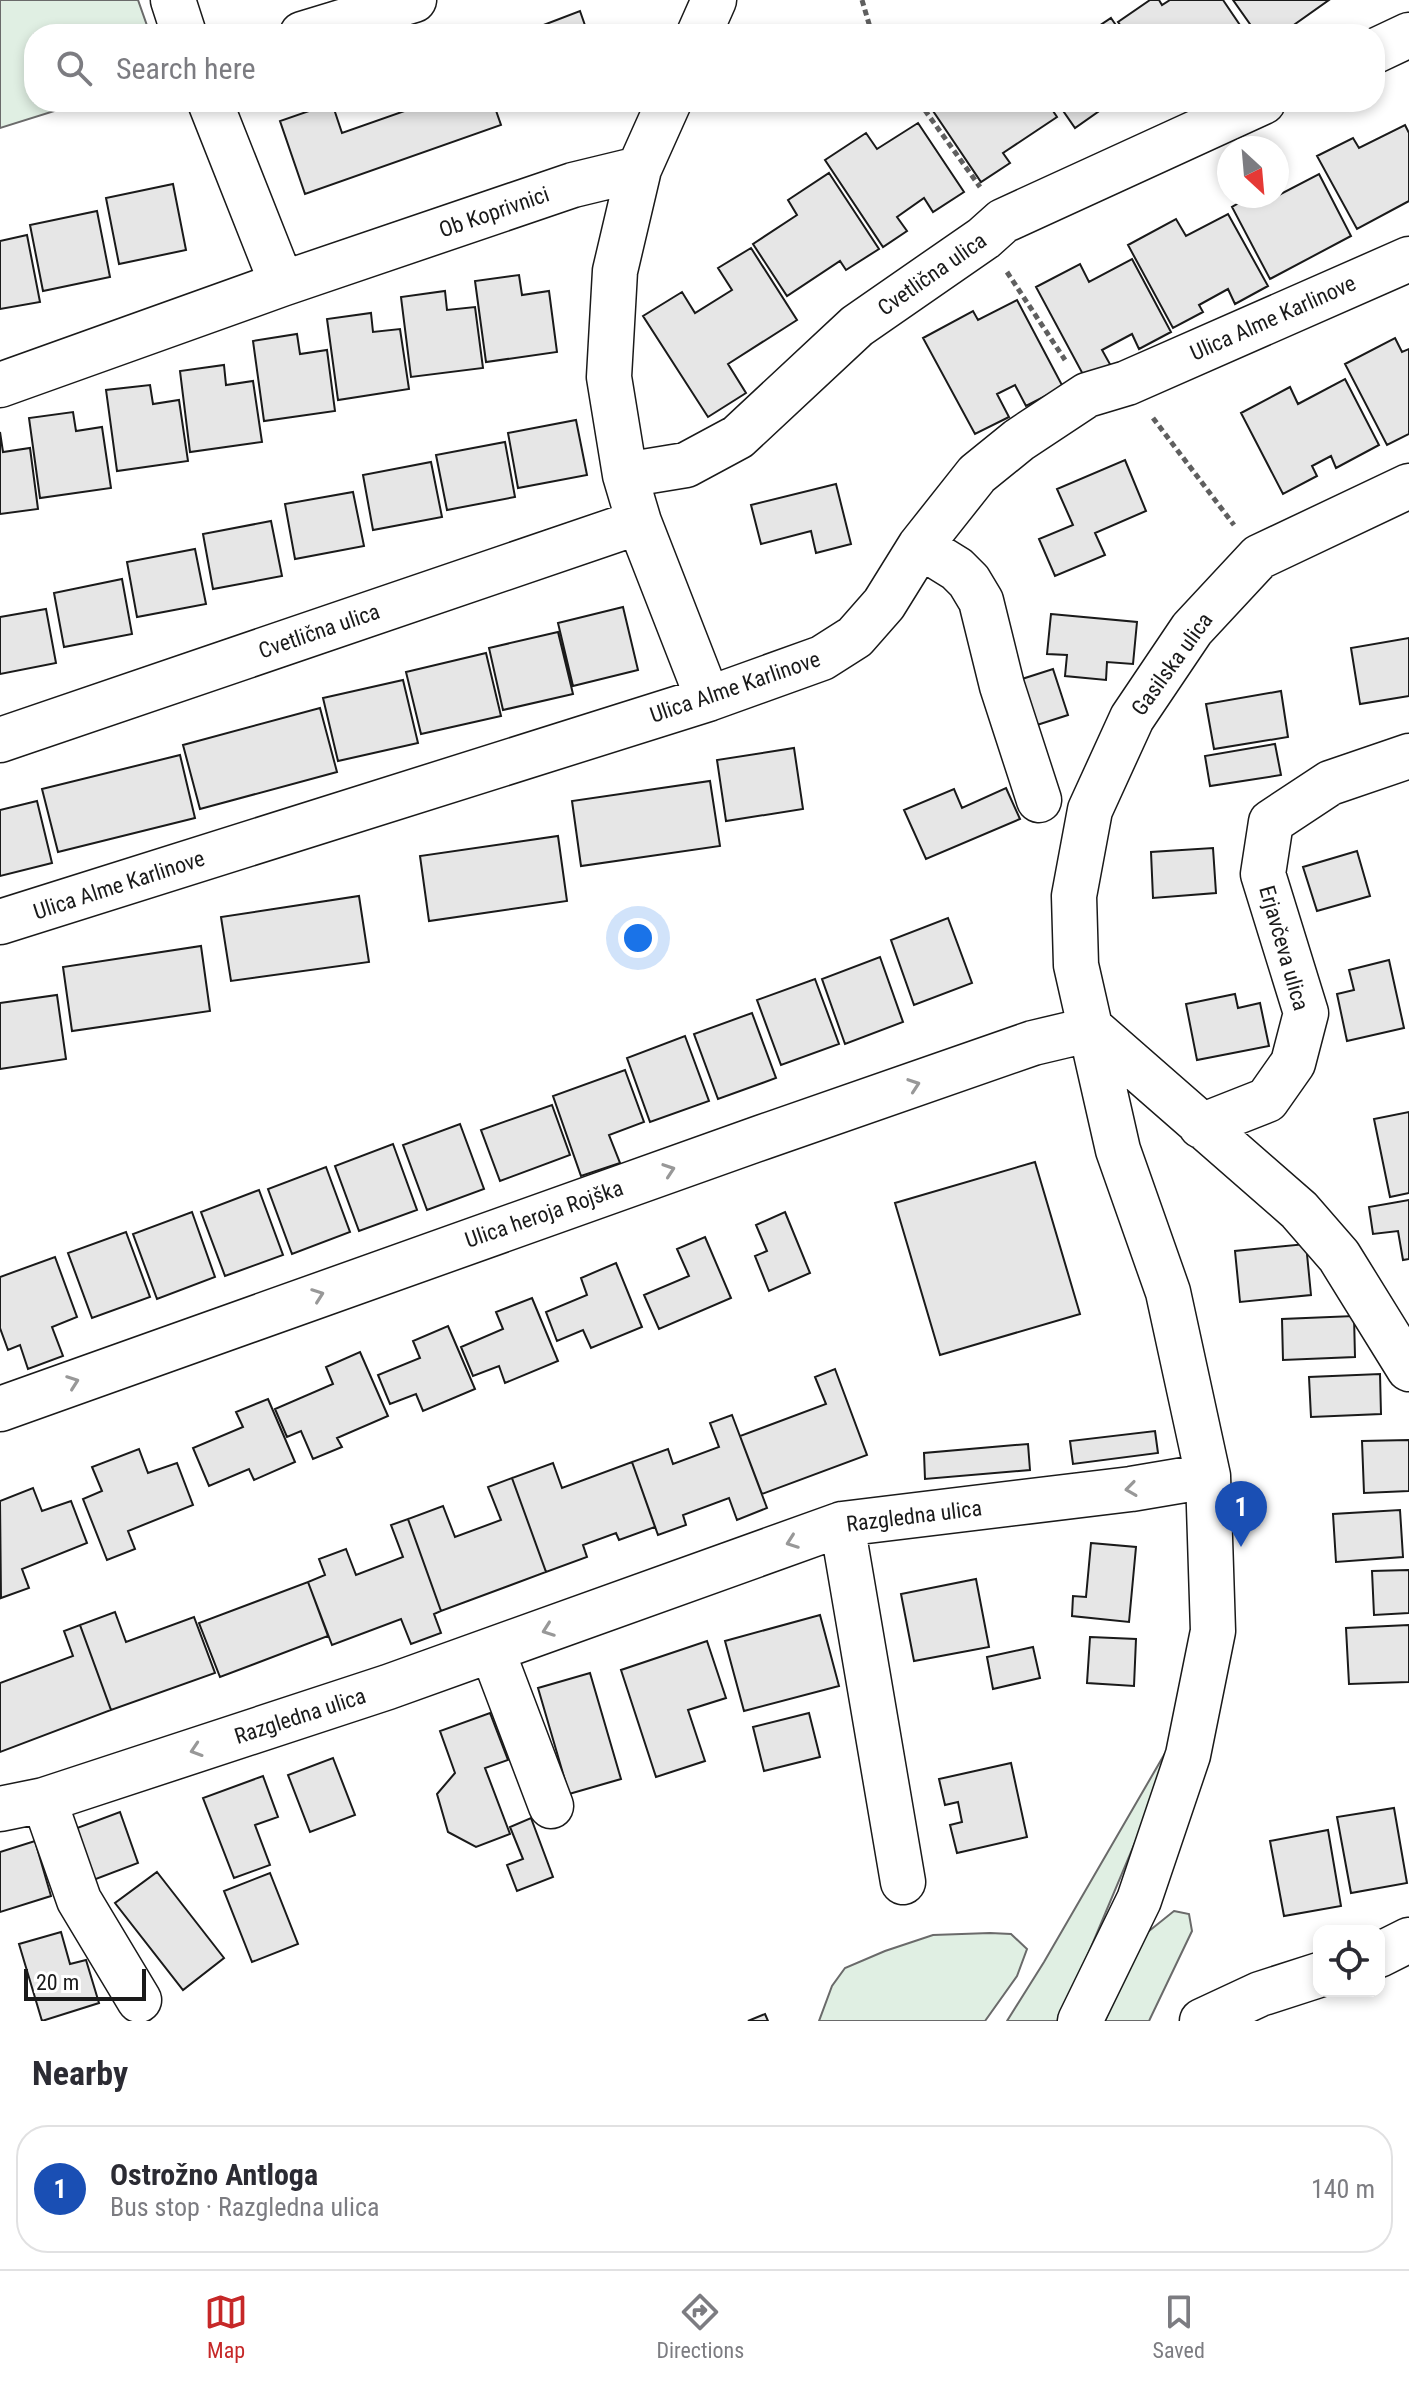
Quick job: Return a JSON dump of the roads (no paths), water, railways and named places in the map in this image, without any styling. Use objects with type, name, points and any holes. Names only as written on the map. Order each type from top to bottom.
[{"type":"street","points":[[173,0],[181,24]]},
{"type":"street","points":[[335,24],[414,0]]},
{"type":"street","points":[[703,24],[714,0]]},
{"type":"street","points":[[1385,46],[1409,35]]},
{"type":"street","points":[[214,112],[282,284]]},
{"type":"street","points":[[665,112],[639,169],[615,271],[609,377],[625,475],[639,522],[708,699]]},
{"type":"street","name":"Cvetlična ulica","points":[[625,475],[686,465],[738,437],[857,326],[993,229],[1242,112]]},
{"type":"street","name":"Ob Koprivnici","points":[[0,385],[282,284],[573,185],[639,169]]},
{"type":"street","name":"Ulica Alme Karlinove","points":[[0,922],[708,699],[822,658],[855,637],[884,604],[920,546],[977,474],[1019,440],[1107,389],[1409,259]]},
{"type":"street","name":"Gasilska ulica","points":[[1208,1476],[1168,1292],[1118,1150],[1076,965],[1074,896],[1090,810],[1132,718],[1192,629],[1259,557],[1409,486]]},
{"type":"street","name":"Cvetlična ulica","points":[[0,740],[639,522]]},
{"type":"street","points":[[920,546],[957,569],[981,601],[1002,686],[1039,800]]},
{"type":"street","name":"Erjavčeva ulica","points":[[1201,1126],[1267,1100],[1293,1063],[1306,1013],[1263,874],[1271,822],[1330,783],[1409,756]]},
{"type":"street","points":[[1092,1029],[1299,1210],[1339,1256],[1409,1369]]},
{"type":"street","name":"Ulica heroja Rojška","points":[[0,1409],[1033,1043],[1092,1029]]},
{"type":"street","points":[[1080,2021],[1139,1900],[1188,1755],[1213,1631],[1208,1476]]},
{"type":"street","name":"Razgledna ulica","points":[[0,1809],[44,1800],[388,1687],[842,1524],[1131,1489],[1208,1476]]},
{"type":"street","points":[[842,1524],[903,1882]]},
{"type":"street","points":[[492,1650],[551,1806]]},
{"type":"street","points":[[44,1800],[79,1900],[139,2000]]},
{"type":"street","points":[[1385,1952],[1409,1940]]},
{"type":"street","points":[[1202,2021],[1260,1994],[1313,1977]]},
{"type":"place","name":"Ostrožno Antloga","points":[[1241,1547]]}]
